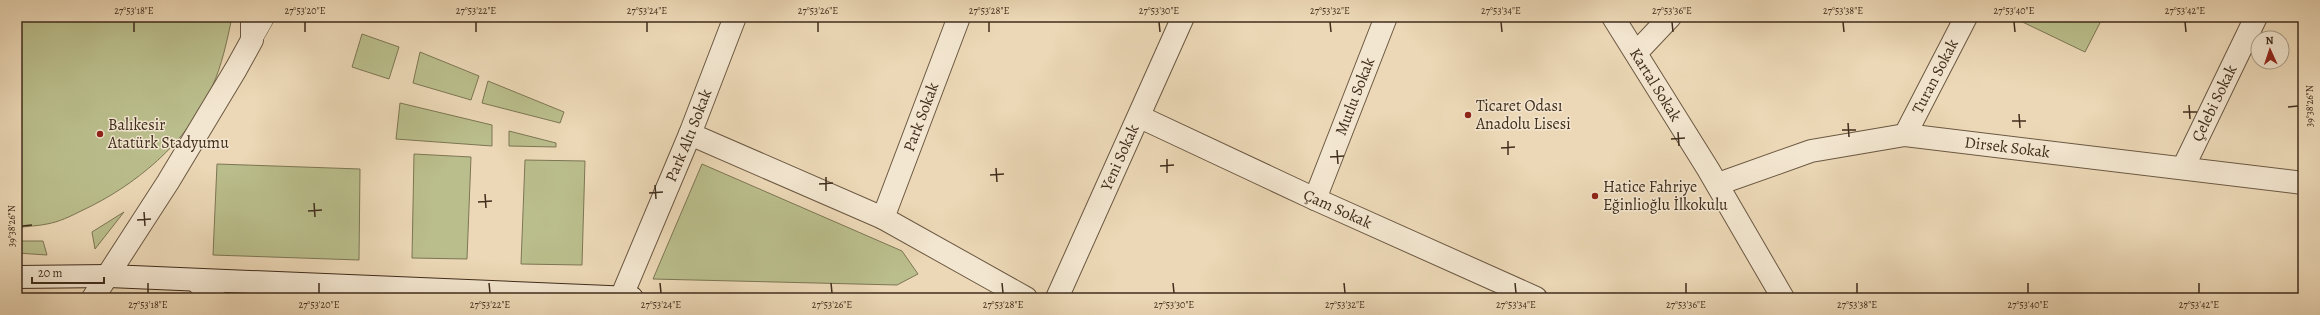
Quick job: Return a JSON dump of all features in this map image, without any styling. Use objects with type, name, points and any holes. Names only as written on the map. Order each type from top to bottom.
[{"type":"street","points":[[252,17],[252,40]]},
{"type":"street","points":[[93,298],[109,276],[168,182],[265,17]]},
{"type":"street","name":"Park Altı Sokak","points":[[621,298],[690,134],[735,17]]},
{"type":"street","name":"Park Sokak","points":[[883,218],[959,17]]},
{"type":"street","name":"Yeni Sokak","points":[[1057,298],[1184,17]]},
{"type":"street","name":"Mutlu Sokak","points":[[1315,199],[1386,17]]},
{"type":"street","name":"Kartal Sokak","points":[[1613,17],[1718,184],[1783,298]]},
{"type":"street","points":[[1636,53],[1670,17]]},
{"type":"street","name":"Turan Sokak","points":[[1905,135],[1966,17]]},
{"type":"street","name":"Çelebi Sokak","points":[[2184,168],[2256,17]]},
{"type":"street","name":"Çam Sokak","points":[[1140,117],[1315,199],[1536,298]]},
{"type":"street","points":[[690,134],[883,218],[1026,298]]},
{"type":"street","name":"Dirsek Sokak","points":[[1718,184],[1811,151],[1905,135],[2303,183]]},
{"type":"street","points":[[17,277],[109,276],[196,281],[632,298]]},
{"type":"street","points":[[196,281],[215,298]]},
{"type":"green space","name":"Balıkesir Atatürk Stadyumu","points":[[17,17],[232,17],[221,62],[212,87],[189,126],[157,161],[140,176],[121,189],[73,215],[51,223],[17,228]]},
{"type":"green space","points":[[2012,17],[2103,17],[2085,52]]},
{"type":"green space","points":[[362,34],[399,47],[389,79],[352,67]]},
{"type":"green space","points":[[420,52],[479,76],[471,100],[413,83]]},
{"type":"green space","points":[[488,81],[564,112],[560,123],[482,103]]},
{"type":"green space","points":[[400,103],[492,125],[492,146],[396,139]]},
{"type":"green space","points":[[509,131],[556,143],[556,147],[509,146]]},
{"type":"green space","points":[[414,154],[471,157],[467,259],[412,258]]},
{"type":"green space","points":[[525,160],[585,161],[582,265],[521,264]]},
{"type":"green space","points":[[217,164],[360,169],[359,260],[213,255]]},
{"type":"green space","points":[[702,164],[902,251],[918,274],[897,285],[653,279]]},
{"type":"green space","points":[[124,212],[95,249],[92,232]]},
{"type":"green space","points":[[17,241],[43,241],[47,255],[17,253]]},
{"type":"place","name":"Ticaret Odası Anadolu Lisesi","points":[[1468,115]]},
{"type":"place","name":"Balıkesir Atatürk Stadyumu","points":[[100,134]]},
{"type":"place","name":"Hatice Fahriye Eğinlioğlu İlkokulu","points":[[1595,196]]}]
